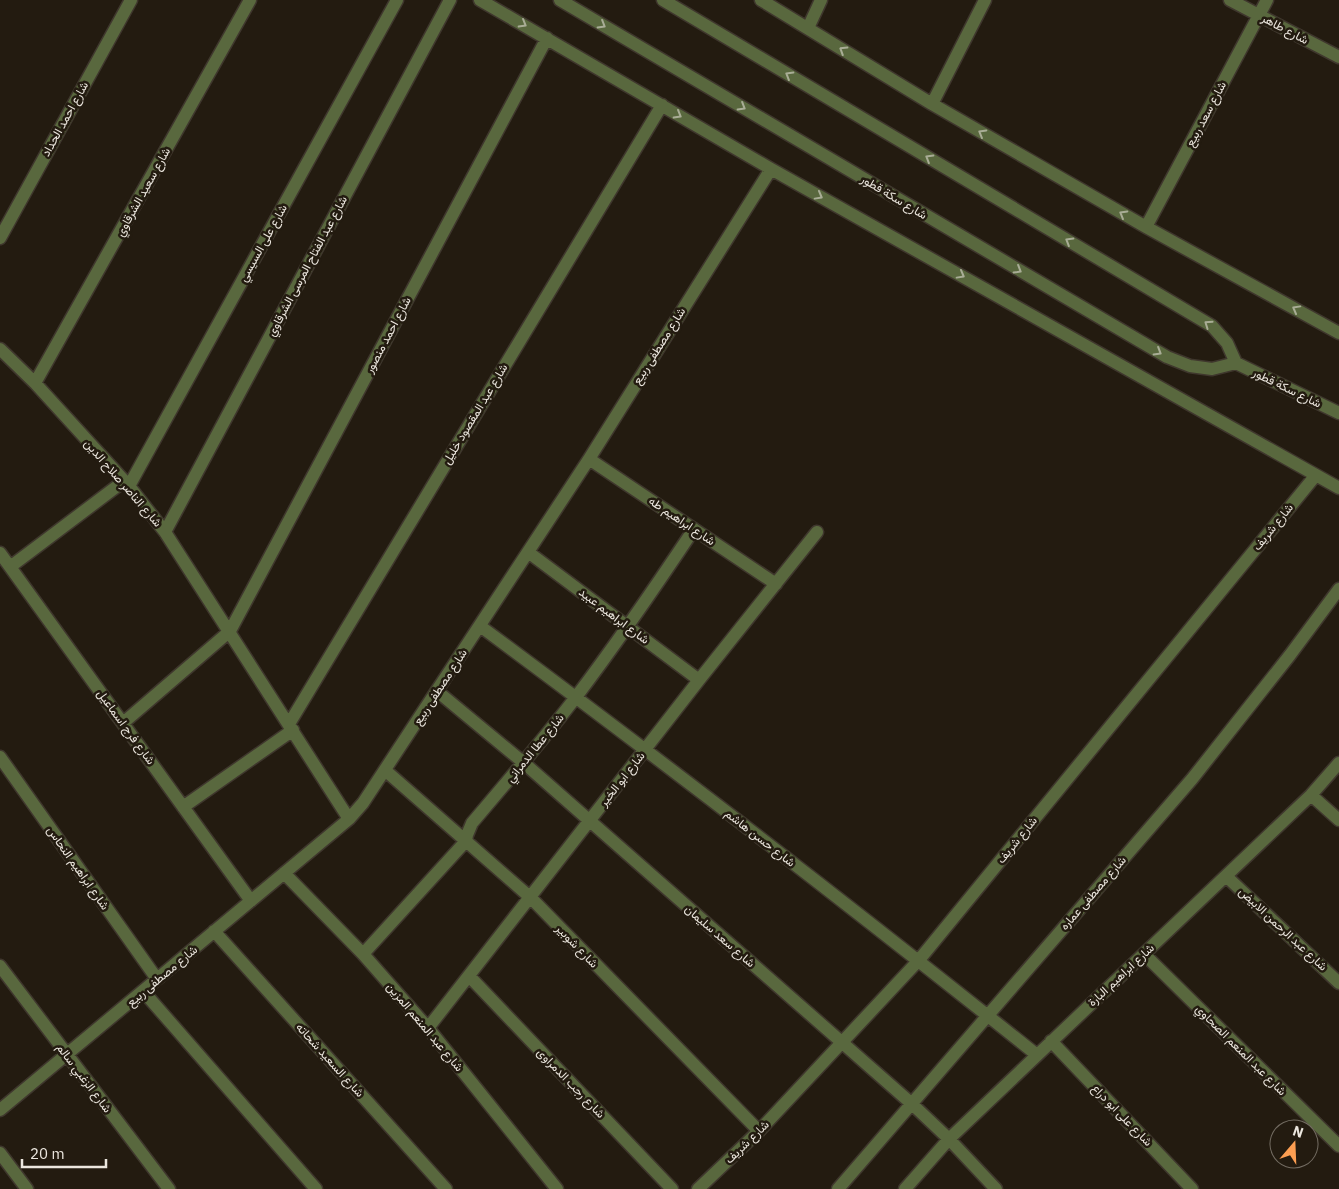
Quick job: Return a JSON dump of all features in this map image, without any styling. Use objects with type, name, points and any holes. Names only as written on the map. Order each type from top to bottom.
[{"type":"street","name":"شارع احمد الحداد","points":[[0,238],[131,0]]},
{"type":"street","name":"شارع سعيد الشرقاوي","points":[[35,383],[250,0]]},
{"type":"street","name":"شارع على السيسي","points":[[10,567],[126,483],[397,0]]},
{"type":"street","name":"شارع عبد الفتاح المرسى الشرقاوي","points":[[165,532],[450,0]]},
{"type":"street","points":[[480,0],[771,169],[1339,488]]},
{"type":"street","name":"شارع سكة قطور","points":[[560,0],[1167,357],[1190,366],[1212,370],[1236,363],[1339,413]]},
{"type":"street","points":[[664,0],[1212,326],[1227,343],[1236,363]]},
{"type":"street","points":[[761,0],[932,104],[1146,228],[1339,333]]},
{"type":"street","points":[[808,28],[821,0]]},
{"type":"street","points":[[932,104],[985,0]]},
{"type":"street","name":"شارع طاهر","points":[[1230,0],[1339,57]]},
{"type":"street","name":"شارع سعد ربيع","points":[[1146,228],[1267,0]]},
{"type":"street","name":"شارع احمد منصور","points":[[230,631],[547,38]]},
{"type":"street","name":"شارع عبد المقصود خليل","points":[[291,727],[662,105]]},
{"type":"street","name":"شارع مصطفى ربيع","points":[[0,1110],[349,819],[363,803],[386,771],[589,459],[771,169]]},
{"type":"street","name":"شارع الناصر صلاح الدين","points":[[0,348],[35,383],[126,483],[165,532],[349,819]]},
{"type":"street","name":"شارع ابراهيم طه","points":[[589,459],[776,584]]},
{"type":"street","name":"شارع شريف","points":[[698,1189],[759,1131],[918,960],[1316,475]]},
{"type":"street","name":"شارع عطا الدمراني","points":[[363,954],[466,841],[472,823],[524,763],[576,697],[628,626],[694,529]]},
{"type":"street","name":"شارع ابو الخير","points":[[428,1028],[470,977],[817,532]]},
{"type":"street","name":"شارع ابراهيم عبيد","points":[[528,552],[700,680]]},
{"type":"street","name":"شارع فرج اسماعيل","points":[[0,553],[251,901]]},
{"type":"street","name":"شارع مصطفى عماره","points":[[838,1189],[1192,779],[1284,663],[1339,589]]},
{"type":"street","name":"شارع حسن هاشم","points":[[480,626],[646,749],[1037,1055]]},
{"type":"street","points":[[123,723],[230,631]]},
{"type":"street","name":"شارع سعد سليمان","points":[[437,691],[524,763],[912,1104],[949,1139],[996,1189]]},
{"type":"street","points":[[183,807],[291,727]]},
{"type":"street","name":"شارع ابراهيم النحاس","points":[[0,757],[157,979]]},
{"type":"street","name":"شارع ابراهيم البارة","points":[[905,1189],[949,1139],[1311,795],[1339,763]]},
{"type":"street","name":"شارع شوبير","points":[[386,771],[531,898],[759,1131]]},
{"type":"street","points":[[1311,795],[1339,820]]},
{"type":"street","name":"شارع عبد المنعم المزين","points":[[284,873],[363,954],[428,1028],[557,1189]]},
{"type":"street","name":"شارع عبد الرحمن الابيض","points":[[1226,876],[1339,983]]},
{"type":"street","name":"شارع السعيد شحاته","points":[[214,931],[446,1189]]},
{"type":"street","name":"شارع عبد المنعم الصحاوي","points":[[1144,954],[1339,1146]]},
{"type":"street","name":"شارع الزغبي سالم","points":[[0,966],[170,1189]]},
{"type":"street","name":"شارع رجب الدمراوى","points":[[470,977],[672,1189]]},
{"type":"street","points":[[143,991],[316,1189]]},
{"type":"street","name":"شارع على ابو دراع","points":[[1052,1041],[1192,1189]]},
{"type":"street","points":[[0,1153],[27,1189]]}]
